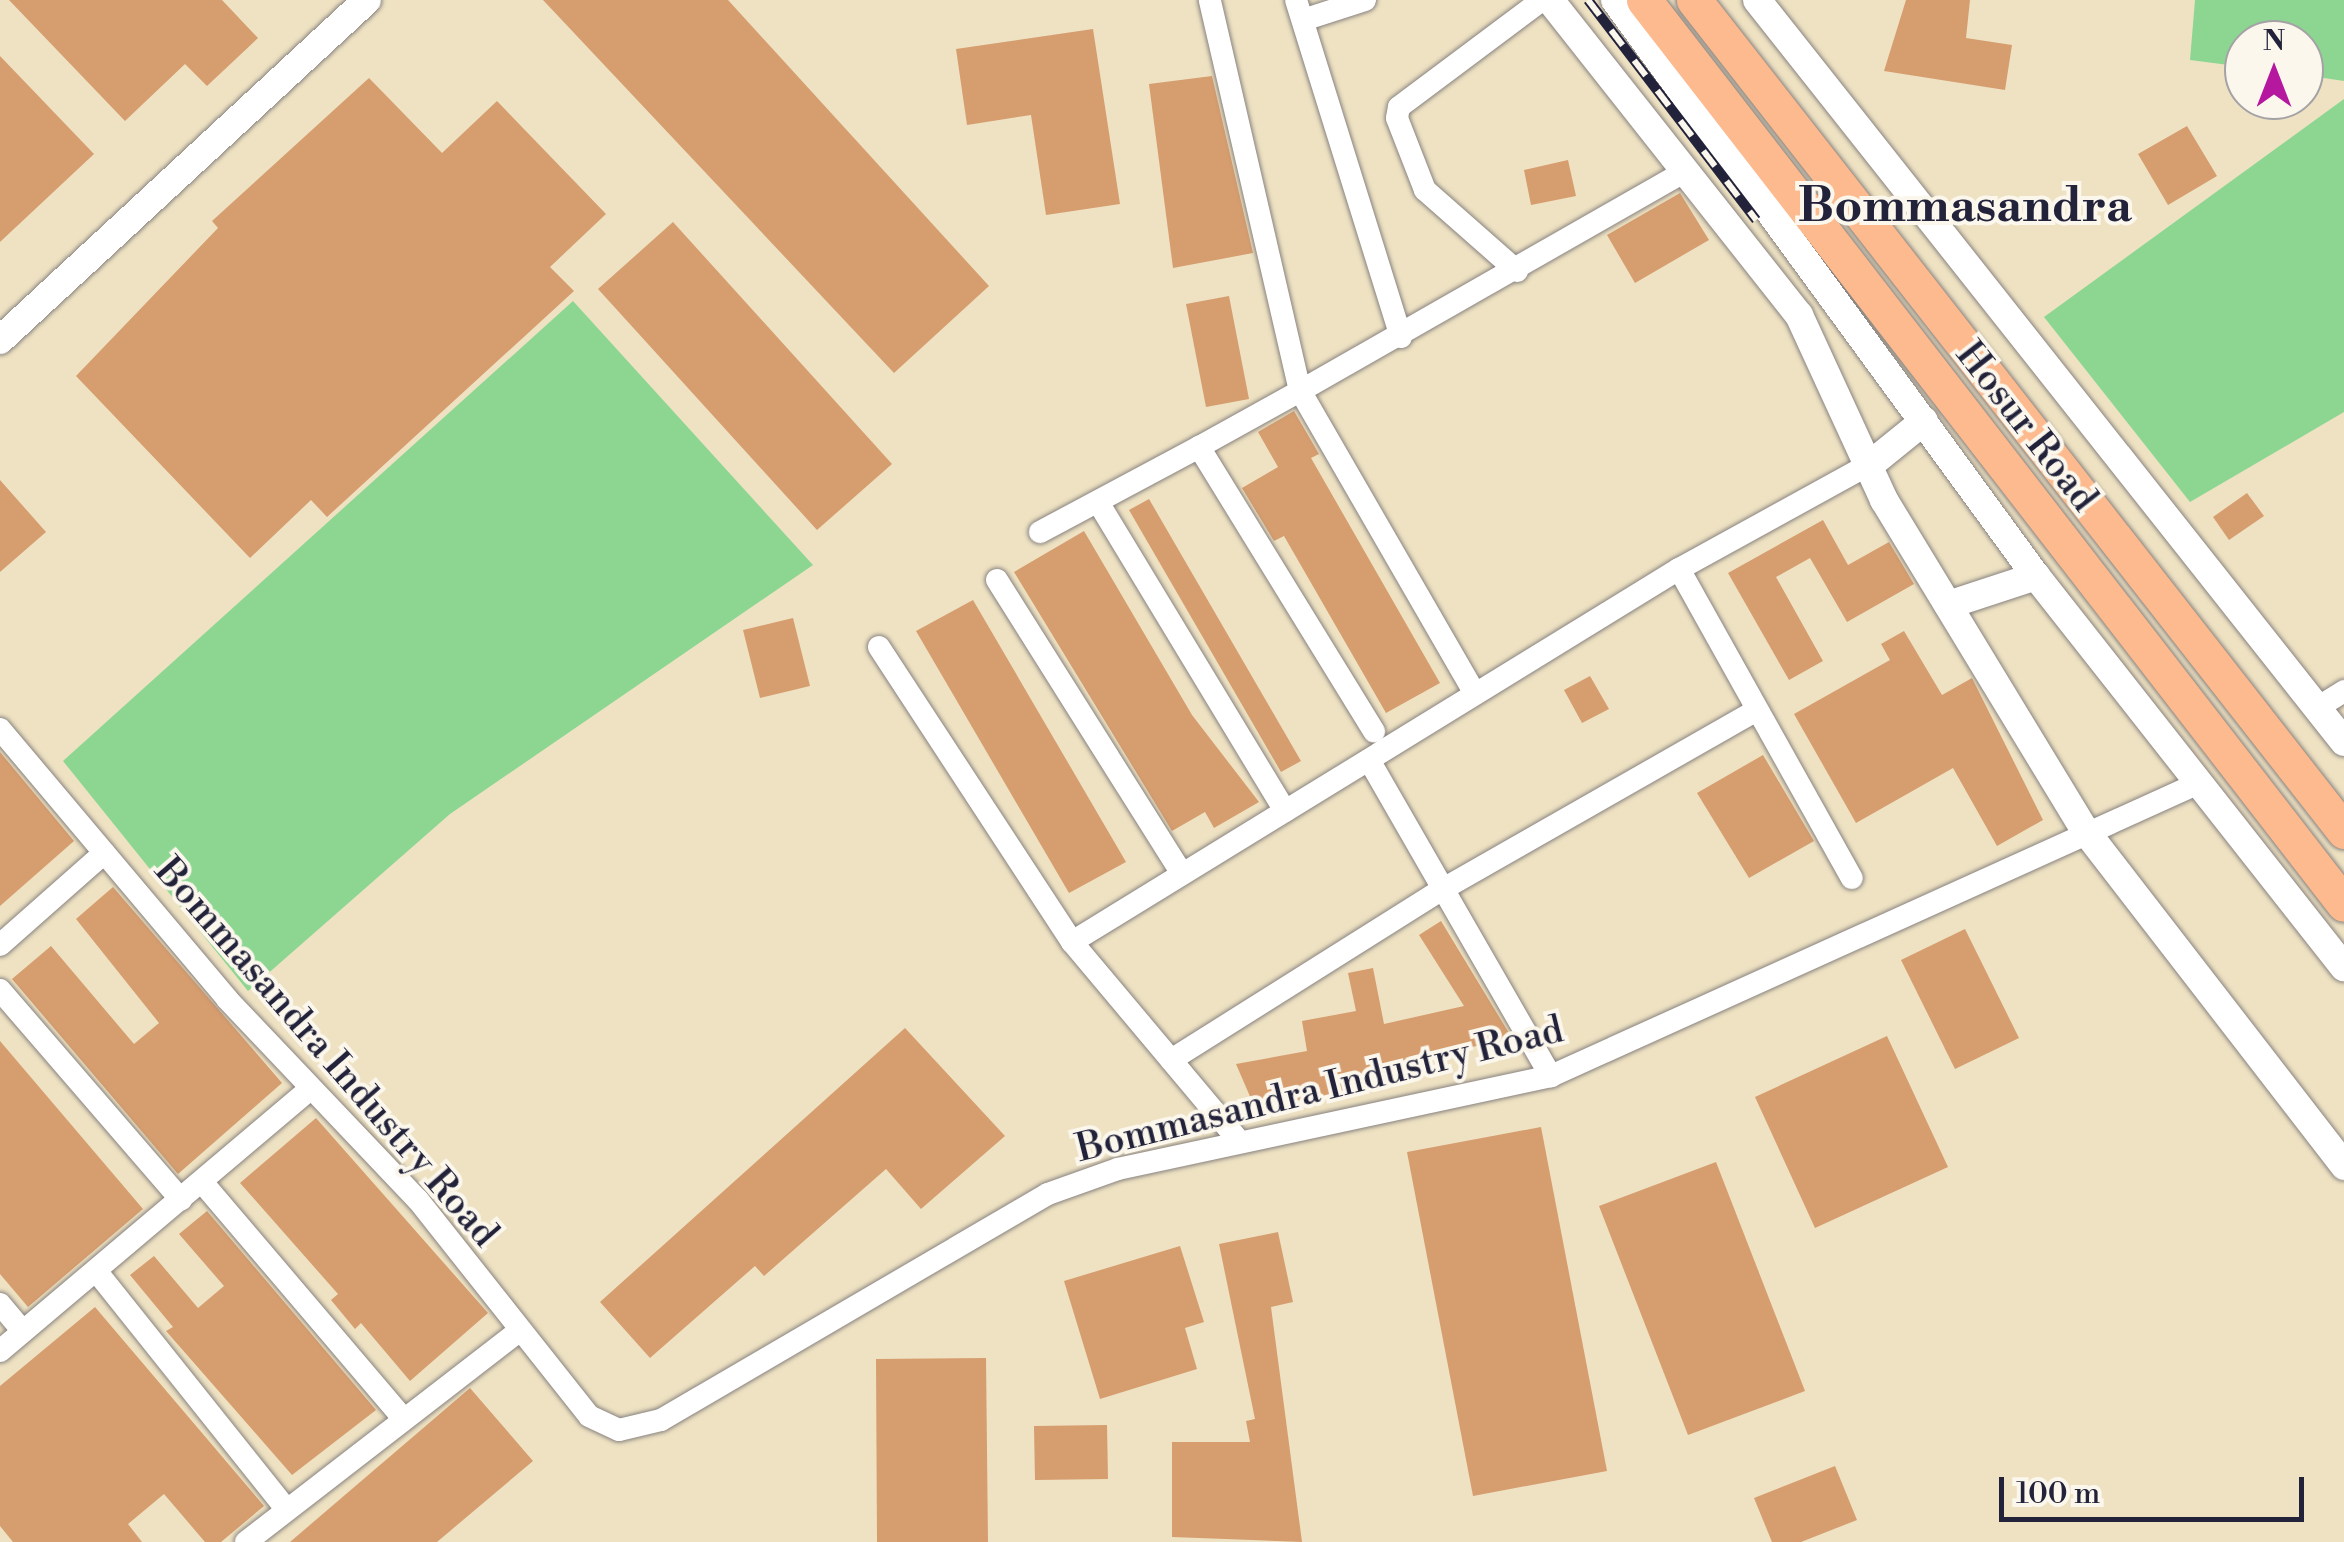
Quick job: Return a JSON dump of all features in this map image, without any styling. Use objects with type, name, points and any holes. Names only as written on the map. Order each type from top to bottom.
[{"type":"highway","name":"Hosur Road","points":[[1644,0],[2344,904]]},
{"type":"highway","name":"Hosur Road","points":[[1694,0],[2344,831]]},
{"type":"street","points":[[0,340],[367,0]]},
{"type":"street","points":[[1210,0],[1300,391],[1474,692]]},
{"type":"street","points":[[1365,0],[1301,10],[1400,336]]},
{"type":"street","points":[[1517,271],[1425,190],[1397,118],[1399,107],[1546,0],[1799,315],[1872,463],[1884,500],[2084,829],[2344,1166]]},
{"type":"street","points":[[1615,0],[2036,576],[2344,966]]},
{"type":"street","points":[[1757,0],[2344,742]]},
{"type":"street","points":[[1040,532],[1517,271],[1684,172]]},
{"type":"street","points":[[1799,315],[1832,292]]},
{"type":"street","points":[[1072,942],[1679,569],[1872,463],[1924,422]]},
{"type":"street","points":[[1200,447],[1374,732]]},
{"type":"street","points":[[1098,502],[1285,811]]},
{"type":"street","points":[[1679,569],[1852,878]]},
{"type":"street","points":[[1948,605],[2036,576]]},
{"type":"street","points":[[998,580],[1182,874]]},
{"type":"street","points":[[879,647],[1072,942],[1240,1142]]},
{"type":"street","points":[[2318,708],[2344,691]]},
{"type":"street","points":[[1171,1060],[1443,889],[1757,710]]},
{"type":"street","name":"Bommasandra Industry Road","points":[[0,729],[308,1090],[418,1200],[518,1332],[589,1416],[619,1430],[661,1420],[1048,1194],[1240,1142],[1551,1076],[2084,829],[2199,783]]},
{"type":"street","points":[[1370,760],[1551,1076]]},
{"type":"street","points":[[0,944],[104,852]]},
{"type":"street","points":[[0,990],[182,1200]]},
{"type":"street","points":[[0,1350],[308,1090]]},
{"type":"street","points":[[202,1182],[403,1418]]},
{"type":"street","points":[[97,1272],[286,1509]]},
{"type":"street","points":[[0,1304],[24,1332]]},
{"type":"street","points":[[246,1542],[518,1332]]},
{"type":"green space","points":[[2195,0],[2344,0],[2344,81],[2324,78],[2324,20],[2224,20],[2224,64],[2190,60]]},
{"type":"green space","points":[[2344,99],[2344,412],[2190,502],[2044,317],[2315,120],[2324,120],[2324,114]]},
{"type":"green space","points":[[573,301],[813,565],[450,814],[248,991],[63,761]]},
{"type":"building","points":[[9,0],[222,0],[258,38],[207,86],[185,64],[125,121]]},
{"type":"building","points":[[543,0],[728,0],[989,286],[894,373]]},
{"type":"building","points":[[1906,0],[1970,0],[1966,38],[2012,45],[2005,90],[1884,71]]},
{"type":"building","points":[[1093,29],[1120,204],[1046,215],[1031,115],[967,125],[956,49]]},
{"type":"building","points":[[0,56],[94,154],[0,242]]},
{"type":"building","points":[[1212,76],[1253,253],[1173,268],[1149,84]]},
{"type":"building","points":[[369,78],[442,153],[497,101],[606,214],[550,267],[574,291],[327,517],[311,500],[250,558],[76,376],[218,228],[212,221]]},
{"type":"building","points":[[2187,126],[2217,176],[2168,205],[2138,154]]},
{"type":"building","points":[[1568,160],[1576,196],[1531,205],[1524,170]]},
{"type":"building","points":[[1680,193],[1709,240],[1635,283],[1607,235]]},
{"type":"building","points":[[673,222],[892,464],[817,530],[598,289]]},
{"type":"building","points":[[1229,296],[1249,399],[1206,407],[1186,304]]},
{"type":"building","points":[[1294,411],[1319,454],[1311,458],[1440,683],[1386,713],[1284,536],[1274,541],[1242,488],[1278,467],[1258,432]]},
{"type":"building","points":[[0,480],[46,532],[0,572]]},
{"type":"building","points":[[2247,493],[2264,516],[2229,540],[2213,517]]},
{"type":"building","points":[[1149,499],[1301,761],[1281,772],[1129,510]]},
{"type":"building","points":[[1823,520],[1848,565],[1889,542],[1914,584],[1847,622],[1810,558],[1776,577],[1823,661],[1789,680],[1728,573]]},
{"type":"building","points":[[1084,531],[1192,715],[1259,802],[1214,828],[1205,812],[1172,831],[1014,572]]},
{"type":"building","points":[[973,600],[1126,862],[1069,893],[916,631]]},
{"type":"building","points":[[793,618],[810,686],[760,698],[743,630]]},
{"type":"building","points":[[1904,631],[1942,695],[1972,678],[2043,820],[1997,846],[1953,768],[1856,823],[1794,714],[1890,660],[1881,644]]},
{"type":"building","points":[[1590,676],[1609,709],[1582,723],[1564,690]]},
{"type":"building","points":[[0,752],[74,841],[0,906]]},
{"type":"building","points":[[1763,755],[1814,841],[1749,878],[1697,793]]},
{"type":"building","points":[[113,887],[282,1083],[178,1174],[12,979],[51,946],[134,1044],[159,1023],[76,919]]},
{"type":"building","points":[[1441,921],[1512,1038],[1365,1071],[1368,1088],[1255,1108],[1236,1064],[1307,1051],[1302,1021],[1356,1011],[1348,973],[1373,968],[1384,1024],[1464,1006],[1419,935]]},
{"type":"building","points":[[1965,929],[2019,1038],[1955,1069],[1901,960]]},
{"type":"building","points":[[905,1028],[1005,1136],[921,1209],[886,1169],[764,1276],[755,1266],[650,1358],[600,1302]]},
{"type":"building","points":[[1887,1036],[1948,1167],[1815,1228],[1755,1097]]},
{"type":"building","points":[[0,1041],[143,1209],[28,1307],[0,1274]]},
{"type":"building","points":[[316,1118],[488,1313],[410,1381],[361,1323],[355,1329],[331,1300],[338,1294],[240,1183]]},
{"type":"building","points":[[1541,1127],[1607,1471],[1473,1496],[1407,1152]]},
{"type":"building","points":[[1716,1162],[1805,1391],[1688,1435],[1599,1206]]},
{"type":"building","points":[[207,1211],[376,1410],[292,1475],[166,1331],[173,1327],[130,1275],[154,1256],[198,1308],[224,1286],[179,1234]]},
{"type":"building","points":[[1278,1232],[1293,1302],[1271,1307],[1302,1542],[1172,1537],[1172,1442],[1250,1442],[1246,1421],[1255,1419],[1219,1244]]},
{"type":"building","points":[[1180,1246],[1204,1322],[1185,1328],[1197,1369],[1100,1399],[1064,1281]]},
{"type":"building","points":[[95,1307],[264,1506],[221,1542],[205,1542],[164,1494],[128,1524],[142,1542],[13,1542],[0,1526],[0,1386]]},
{"type":"building","points":[[986,1358],[988,1542],[877,1542],[876,1359]]},
{"type":"building","points":[[470,1388],[533,1461],[437,1542],[290,1542]]},
{"type":"building","points":[[1107,1425],[1108,1479],[1035,1480],[1034,1426]]},
{"type":"building","points":[[1835,1466],[1857,1520],[1801,1542],[1772,1542],[1754,1498]]},
{"type":"railway","points":[[1588,0],[1756,220]]},
{"type":"district","name":"Bommasandra","points":[[1965,208]]}]
